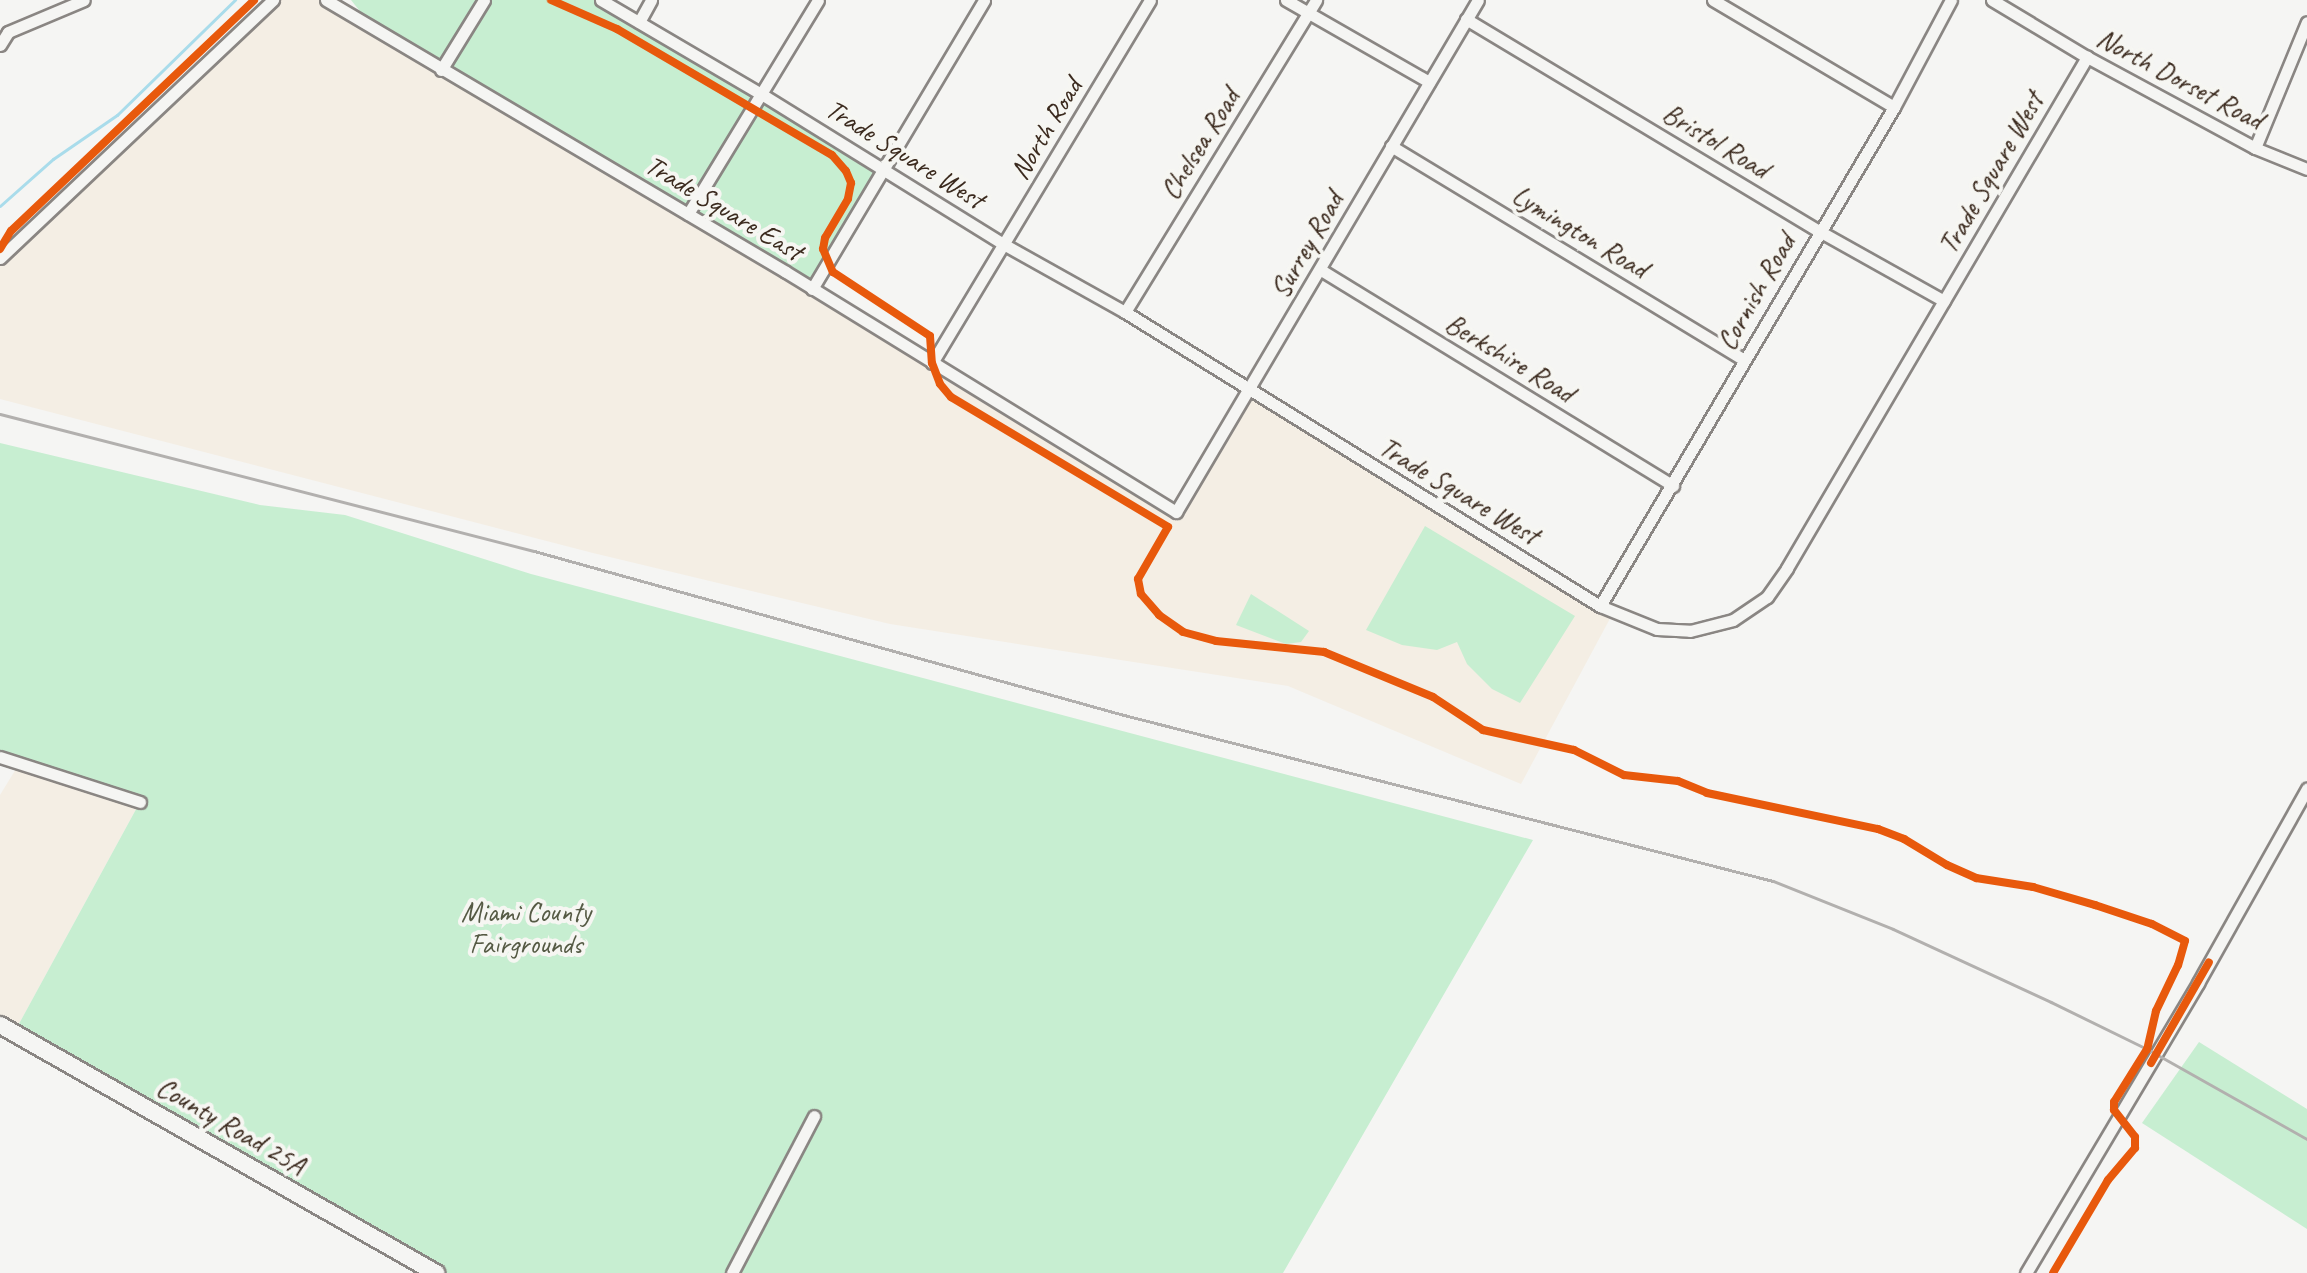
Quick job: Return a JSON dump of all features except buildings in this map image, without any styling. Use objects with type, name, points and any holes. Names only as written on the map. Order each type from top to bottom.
[{"type":"main road","name":"County Road 25A","points":[[0,1025],[436,1273]]},
{"type":"street","points":[[0,45],[8,32],[84,0]]},
{"type":"street","points":[[0,258],[273,0]]},
{"type":"street","name":"Trade Square East","points":[[326,0],[688,214],[1176,512]]},
{"type":"street","points":[[441,70],[484,0]]},
{"type":"street","name":"Trade Square West","points":[[601,0],[886,169],[1005,245],[1125,312],[1600,606],[1657,629],[1690,631],[1733,620],[1767,597],[2087,57]]},
{"type":"street","points":[[639,22],[651,0]]},
{"type":"street","points":[[688,214],[818,0]]},
{"type":"street","points":[[812,289],[984,0]]},
{"type":"street","name":"North Road","points":[[932,363],[1150,0]]},
{"type":"street","points":[[1286,0],[1429,82]]},
{"type":"street","name":"Chelsea Road","points":[[1125,312],[1316,0]]},
{"type":"street","name":"Surrey Road","points":[[1176,512],[1478,0]]},
{"type":"street","points":[[1713,0],[1894,107]]},
{"type":"street","name":"Cornish Road","points":[[1600,606],[1894,107],[1951,0]]},
{"type":"street","name":"North Dorset Road","points":[[1992,0],[2087,57],[2255,148],[2307,169]]},
{"type":"street","name":"Bristol Road","points":[[1466,19],[1819,231],[1944,301]]},
{"type":"street","points":[[2255,148],[2307,22]]},
{"type":"street","name":"Lymington Road","points":[[1391,146],[1744,360]]},
{"type":"street","name":"Berkshire Road","points":[[1321,270],[1673,486]]},
{"type":"street","points":[[0,757],[140,802]]},
{"type":"street","points":[[2026,1273],[2191,995],[2307,789]]},
{"type":"street","points":[[732,1273],[814,1116]]},
{"type":"shaded area","points":[[273,0],[326,0],[1176,512],[1249,391],[1613,613],[1521,784],[1288,686],[890,624],[593,553],[0,399],[0,258]]},
{"type":"shaded area","points":[[19,764],[140,802],[14,1033],[0,1025],[0,795]]},
{"type":"green space","points":[[351,0],[601,0],[886,169],[812,289],[374,29]]},
{"type":"green space","name":"Miami County Fairgrounds","points":[[0,443],[260,505],[345,515],[531,574],[1533,840],[1283,1273],[436,1273],[14,1033],[140,802],[0,757]]},
{"type":"green space","points":[[1425,526],[1575,616],[1520,703],[1492,689],[1467,664],[1457,642],[1437,650],[1402,645],[1366,630]]},
{"type":"green space","points":[[1251,594],[1309,631],[1301,642],[1286,644],[1236,625]]},
{"type":"green space","points":[[2199,1042],[2307,1109],[2307,1229],[2142,1123]]},
{"type":"waterway","points":[[0,206],[53,159],[117,115],[235,0]]},
{"type":"railway","points":[[0,414],[534,551],[1120,714],[1773,881],[1893,929],[2051,1002],[2147,1049],[2307,1139]]},
{"type":"cycle path","points":[[0,249],[11,231],[254,0]]},
{"type":"cycle path","points":[[551,0],[617,29],[832,155],[846,171],[851,183],[848,199],[825,238],[823,249],[833,272],[930,336],[932,363],[940,384],[951,397],[1168,527],[1138,579],[1141,594],[1159,615],[1183,632],[1216,641],[1324,652],[1433,697],[1483,730],[1574,750],[1624,775],[1678,781],[1707,793],[1878,829],[1904,839],[1976,878],[2033,887],[2095,905],[2152,924],[2185,941],[2178,965],[2156,1011],[2147,1049],[2114,1102],[2114,1110],[2135,1137],[2135,1148],[2108,1180],[2053,1273]]},
{"type":"cycle path","points":[[2151,1063],[2209,962]]}]
